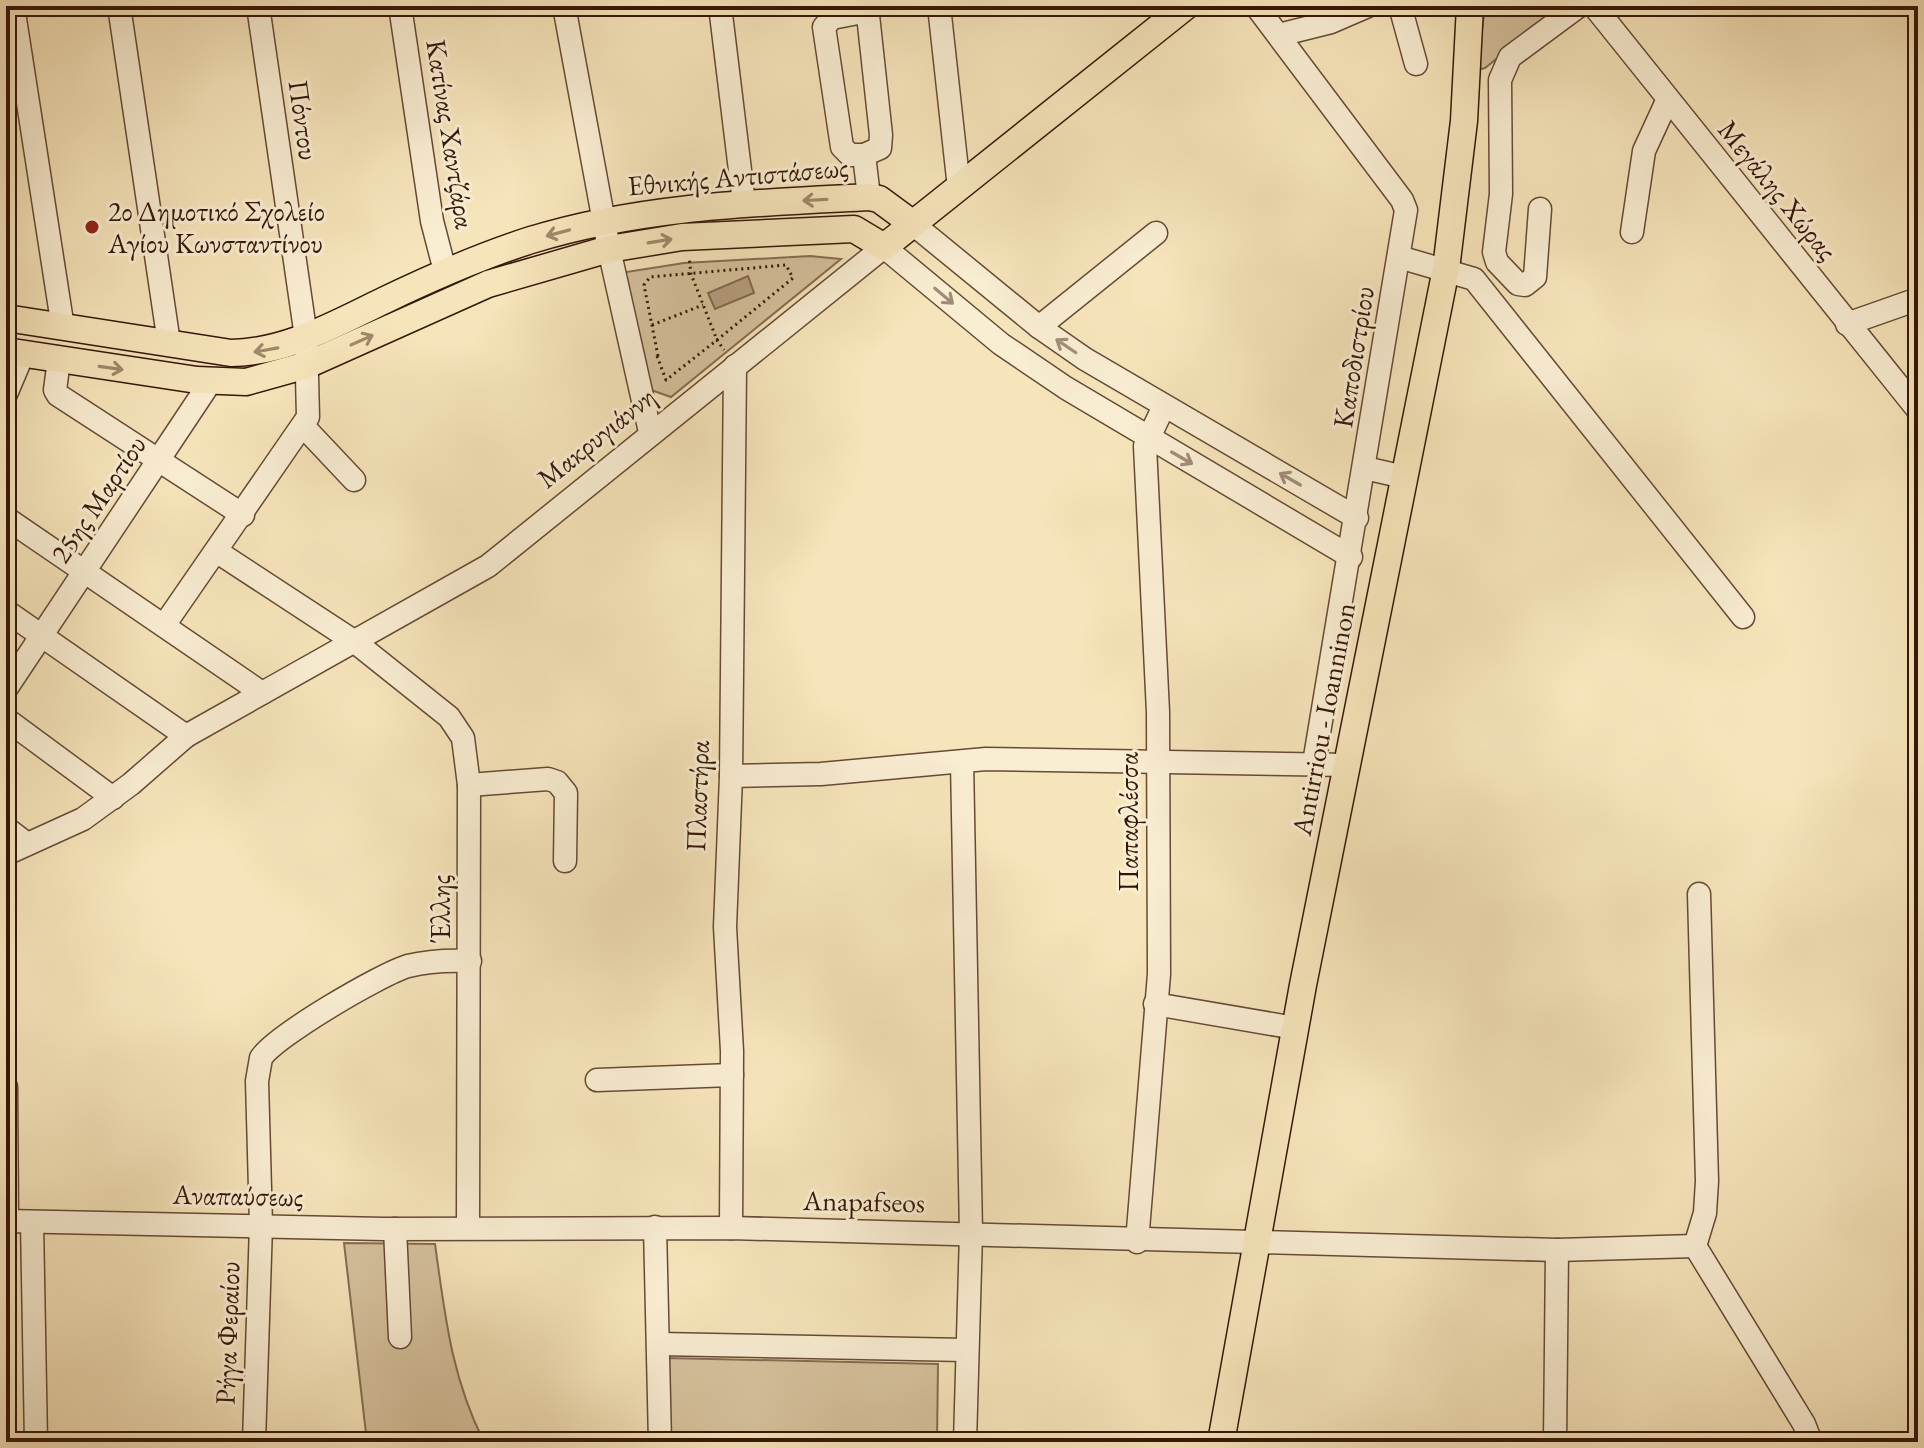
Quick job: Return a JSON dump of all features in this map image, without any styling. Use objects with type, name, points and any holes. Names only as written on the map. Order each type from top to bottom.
[{"type":"main road","name":"Μακρυγιάννη","points":[[884,247],[1186,6]]},
{"type":"main road","name":"Antirriou - Ioanninon","points":[[1221,1442],[1295,1028],[1446,269],[1464,121],[1470,6]]},
{"type":"main road","name":"Εθνικής Αντιστάσεως","points":[[6,318],[231,353],[259,352],[306,337],[445,271],[532,240],[604,221],[666,209],[869,197],[879,199],[913,224]]},
{"type":"main road","name":"Εθνικής Αντιστάσεως","points":[[14,353],[211,381],[259,380],[307,365],[488,284],[609,249],[682,237],[854,229],[884,247]]},
{"type":"street","points":[[13,6],[63,328]]},
{"type":"street","points":[[119,6],[169,343]]},
{"type":"street","name":"Πόντου","points":[[258,6],[306,337],[308,417],[304,427]]},
{"type":"street","name":"Κατίνας Χαντζάρα","points":[[400,6],[432,221],[445,271]]},
{"type":"street","points":[[564,6],[609,249],[650,432]]},
{"type":"street","points":[[720,6],[744,203]]},
{"type":"street","points":[[939,6],[959,188]]},
{"type":"street","name":"Καποδιστρίου","points":[[1256,6],[1402,200],[1406,216],[1314,763]]},
{"type":"street","points":[[1279,35],[1331,22],[1368,6]]},
{"type":"street","points":[[1400,6],[1416,64]]},
{"type":"street","points":[[1540,209],[1533,279],[1518,284],[1497,262],[1494,252],[1501,194],[1503,71],[1510,57],[1579,6]]},
{"type":"street","name":"Μεγάλης Χώρας","points":[[1594,6],[1667,101],[1918,410]]},
{"type":"street","points":[[868,9],[881,142],[876,152],[850,155],[842,147],[824,27],[832,18],[868,9]]},
{"type":"street","points":[[1632,232],[1644,151],[1667,101]]},
{"type":"street","points":[[864,155],[869,197]]},
{"type":"street","name":"Εθνικής Αντιστάσεως","points":[[913,224],[1039,327],[1164,406],[1357,518]]},
{"type":"street","points":[[1039,327],[1156,233]]},
{"type":"street","name":"Εθνικής Αντιστάσεως","points":[[884,247],[1001,344],[1147,438],[1351,557]]},
{"type":"street","name":"Μακρυγιάννη","points":[[6,854],[83,819],[113,798],[186,736],[488,566],[650,432],[884,247]]},
{"type":"street","points":[[1399,257],[1474,279],[1743,617]]},
{"type":"street","points":[[1474,279],[1497,262]]},
{"type":"street","points":[[1847,324],[1918,299]]},
{"type":"street","points":[[6,394],[14,353]]},
{"type":"street","points":[[59,360],[57,394],[243,515]]},
{"type":"street","name":"Πλαστήρα","points":[[731,1228],[732,1075],[725,927],[731,776],[735,366]]},
{"type":"street","name":"25ης Μαρτίου","points":[[6,689],[211,381]]},
{"type":"street","name":"Παπαφλέσσα","points":[[1137,1242],[1159,974],[1157,760],[1146,512],[1147,438],[1164,406]]},
{"type":"street","points":[[165,624],[304,427],[354,480]]},
{"type":"street","points":[[1365,468],[1404,477]]},
{"type":"street","points":[[6,518],[262,693]]},
{"type":"street","name":"Έλλης","points":[[216,551],[355,642],[456,725],[463,738],[469,785],[468,1227]]},
{"type":"street","points":[[6,611],[186,736]]},
{"type":"street","points":[[6,719],[113,798]]},
{"type":"street","points":[[731,776],[821,774],[962,762],[1157,760],[1347,765]]},
{"type":"street","points":[[962,762],[971,1233],[965,1350],[965,1442]]},
{"type":"street","points":[[469,785],[548,779],[557,782],[566,793],[565,861]]},
{"type":"street","points":[[6,828],[27,844]]},
{"type":"street","points":[[1699,894],[1707,1181],[1705,1213],[1695,1246],[1804,1424],[1811,1442]]},
{"type":"street","name":"Ρήγα Φεραίου","points":[[254,1442],[261,1225],[257,1081],[264,1054],[335,1005],[398,970],[425,963],[470,961]]},
{"type":"street","points":[[1155,1004],[1295,1028]]},
{"type":"street","points":[[597,1080],[732,1075]]},
{"type":"street","points":[[6,1087],[7,1221]]},
{"type":"street","name":"Αναπαύσεως","points":[[7,1221],[395,1229],[468,1227]]},
{"type":"street","points":[[32,1222],[36,1442]]},
{"type":"street","name":"Anapafseos","points":[[468,1227],[971,1233],[1137,1242],[1557,1250],[1695,1246]]},
{"type":"street","points":[[655,1227],[660,1442]]},
{"type":"street","points":[[395,1229],[400,1337]]},
{"type":"street","points":[[1555,1442],[1557,1250]]},
{"type":"street","points":[[659,1344],[965,1350]]},
{"type":"path","points":[[786,265],[793,278],[671,379],[663,379],[644,285],[647,279],[691,274],[786,265]]},
{"type":"path","points":[[691,274],[717,340],[735,366]]},
{"type":"path","points":[[652,325],[703,305]]},
{"type":"path","points":[[634,359],[658,356]]},
{"type":"shaded area","points":[[1485,6],[1563,6],[1485,68],[1477,70]]},
{"type":"shaded area","points":[[810,256],[841,259],[671,397],[648,389],[620,273],[684,263]]},
{"type":"shaded area","points":[[748,276],[754,293],[715,309],[708,293]]},
{"type":"shaded area","points":[[344,1243],[435,1244],[457,1369],[484,1442],[367,1442]]},
{"type":"shaded area","points":[[667,1358],[938,1364],[937,1442],[666,1442]]},
{"type":"place","name":"2ο Δημοτικό Σχολείο Αγίου Κωνσταντίνου","points":[[92,227]]}]
